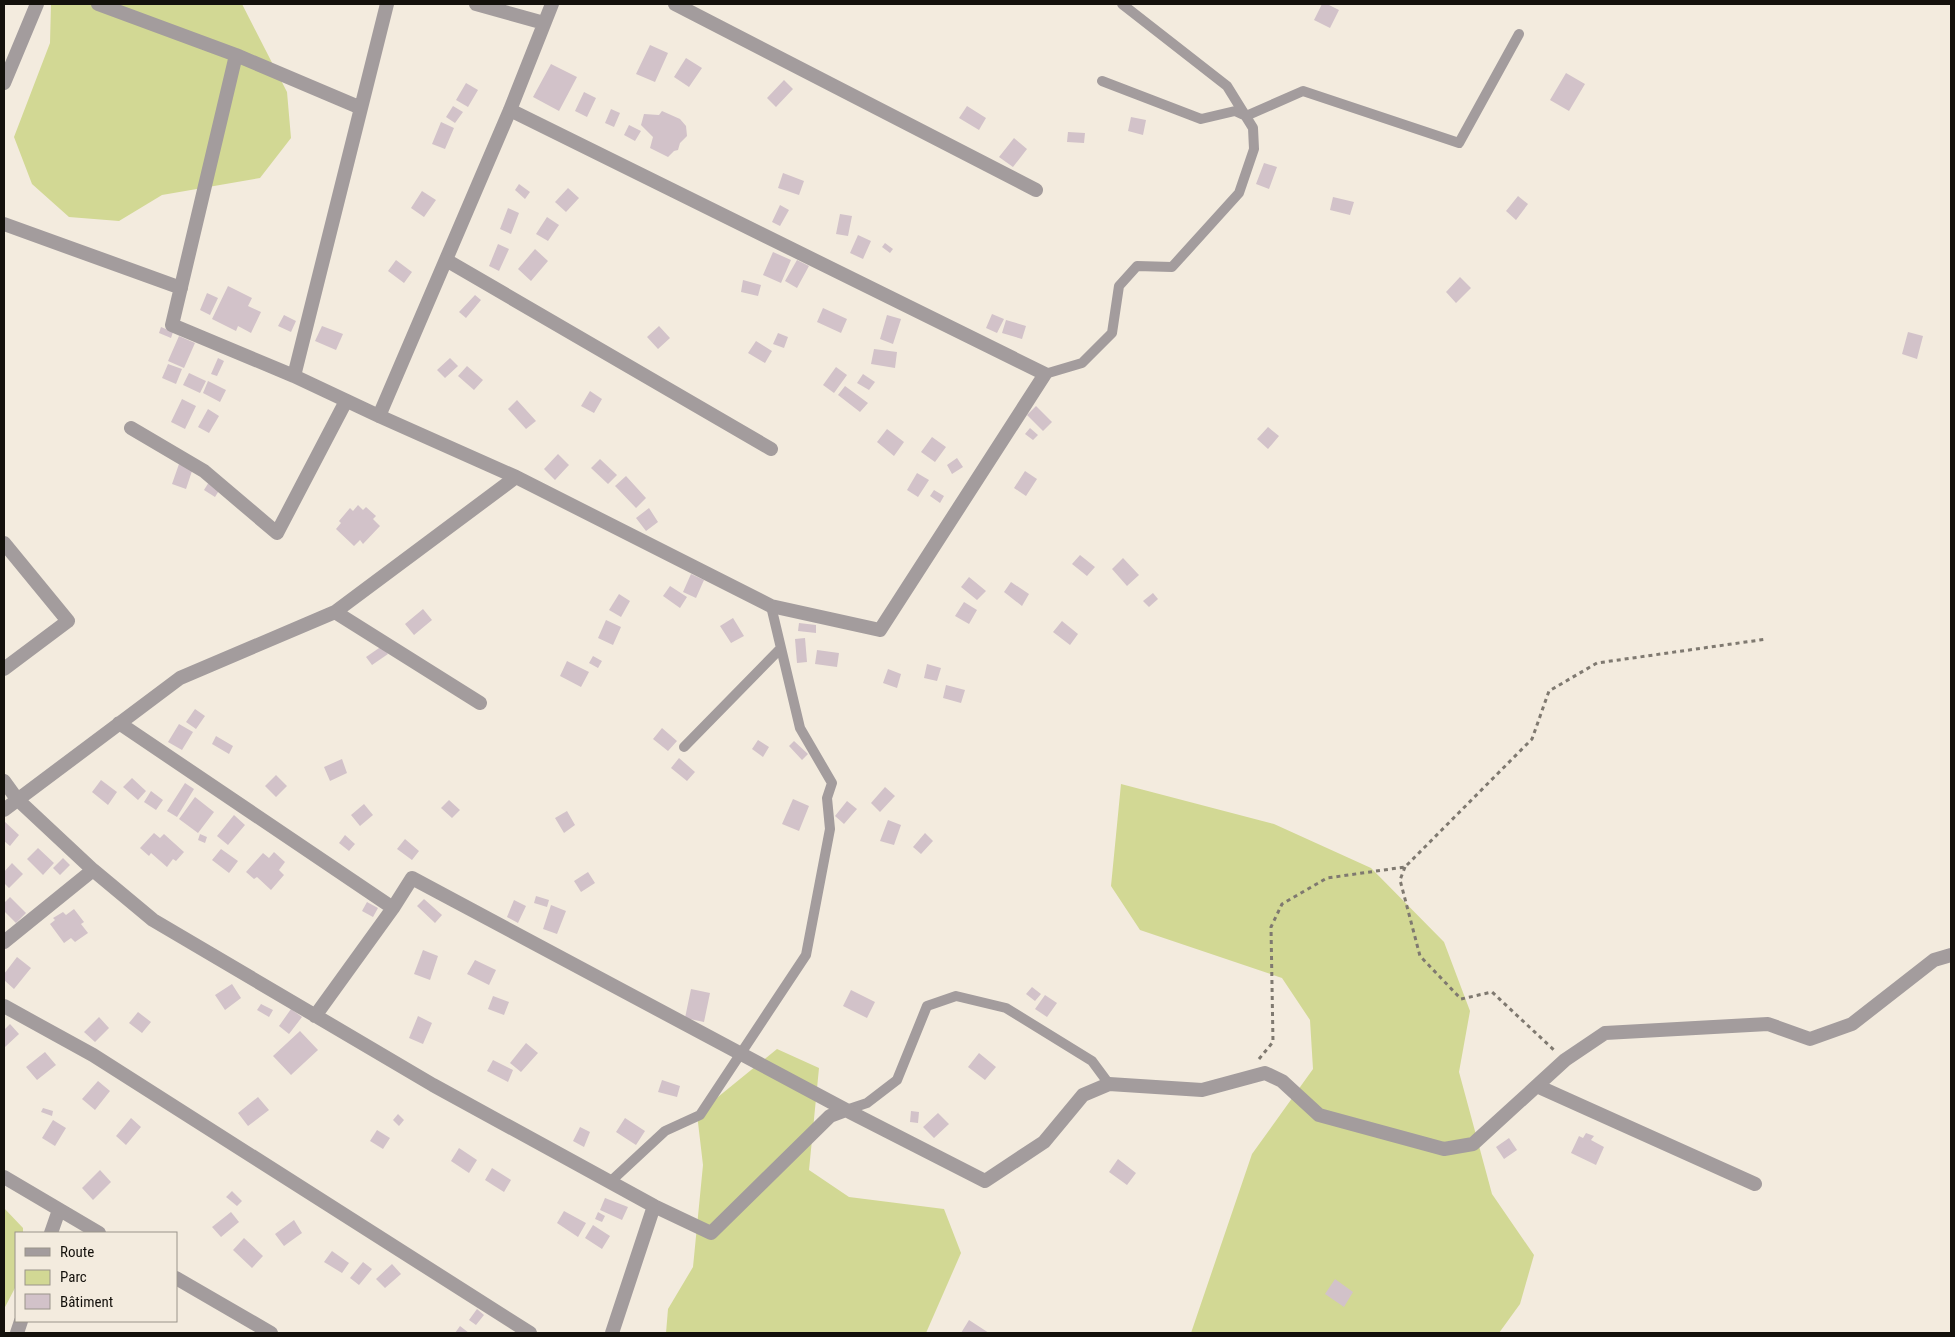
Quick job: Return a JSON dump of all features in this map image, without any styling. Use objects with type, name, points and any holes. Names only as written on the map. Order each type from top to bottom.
[{"type":"street","points":[[4,83],[37,4]]},
{"type":"street","points":[[98,4],[236,55],[361,108]]},
{"type":"street","points":[[294,376],[387,4]]},
{"type":"street","points":[[476,4],[544,24]]},
{"type":"street","points":[[379,416],[510,110],[552,4]]},
{"type":"street","points":[[676,4],[1036,190]]},
{"type":"street","points":[[236,55],[172,325],[294,376],[516,477],[771,606],[880,630],[1045,374],[510,110]]},
{"type":"street","points":[[4,224],[181,288]]},
{"type":"street","points":[[446,260],[771,449]]},
{"type":"street","points":[[131,428],[204,471],[278,533],[346,401]]},
{"type":"street","points":[[4,810],[180,678],[335,612],[516,477]]},
{"type":"street","points":[[4,542],[68,621],[4,669]]},
{"type":"street","points":[[335,612],[480,703]]},
{"type":"street","points":[[119,723],[393,908]]},
{"type":"street","points":[[4,781],[17,799],[92,870],[153,920],[433,1085],[654,1206],[711,1233],[830,1116],[846,1110]]},
{"type":"street","points":[[4,942],[92,870]]},
{"type":"street","points":[[315,1016],[393,908],[412,878],[846,1110],[985,1181],[1044,1142],[1083,1095],[1109,1084],[1202,1090],[1266,1073],[1282,1081],[1319,1114],[1444,1149],[1473,1144],[1565,1060],[1605,1033],[1768,1024],[1810,1039],[1852,1024],[1934,960],[1951,956]]},
{"type":"street","points":[[4,1006],[93,1055],[530,1333]]},
{"type":"street","points":[[1537,1086],[1755,1184]]},
{"type":"street","points":[[4,1177],[97,1232]]},
{"type":"street","points":[[612,1333],[654,1206]]},
{"type":"street","points":[[51,1232],[59,1210]]},
{"type":"street","points":[[178,1279],[271,1333]]},
{"type":"lane","points":[[1045,374],[1082,362],[1112,333],[1119,286],[1137,266],[1172,267],[1239,193],[1254,149],[1253,128],[1227,86],[1122,4]]},
{"type":"lane","points":[[1102,81],[1201,119],[1235,111],[1246,116],[1303,91],[1459,143],[1519,34]]},
{"type":"lane","points":[[610,1182],[665,1130],[700,1115],[806,955],[830,829],[827,798],[832,783],[800,728],[771,606]]},
{"type":"lane","points":[[684,747],[781,648]]},
{"type":"lane","points":[[846,1110],[867,1103],[898,1080],[927,1006],[956,996],[1006,1008],[1092,1061],[1109,1084]]},
{"type":"path","points":[[1565,1060],[1492,992],[1461,999],[1420,956],[1400,880],[1405,867],[1532,739],[1549,691],[1597,663],[1767,638]]},
{"type":"path","points":[[1242,1079],[1273,1042],[1271,926],[1282,904],[1328,878],[1405,867]]},
{"type":"green space","points":[[51,4],[242,4],[287,92],[291,138],[260,178],[162,195],[119,221],[69,217],[32,184],[14,137],[50,43]]},
{"type":"green space","points":[[1121,784],[1274,824],[1371,868],[1444,942],[1470,1011],[1459,1072],[1492,1194],[1534,1255],[1520,1304],[1499,1333],[1191,1333],[1252,1154],[1313,1069],[1310,1020],[1282,978],[1140,930],[1111,886]]},
{"type":"green space","points":[[777,1049],[819,1068],[809,1170],[849,1197],[944,1209],[961,1253],[926,1333],[666,1333],[668,1309],[693,1267],[703,1165],[697,1114]]},
{"type":"green space","points":[[4,1208],[23,1228],[23,1232],[15,1232],[15,1288],[4,1309]]},
{"type":"building","points":[[1322,4],[1327,4],[1339,10],[1330,28],[1314,20]]},
{"type":"building","points":[[650,45],[668,53],[655,82],[636,74]]},
{"type":"building","points":[[686,58],[702,68],[689,87],[674,77]]},
{"type":"building","points":[[551,64],[577,77],[559,111],[533,97]]},
{"type":"building","points":[[1566,73],[1585,84],[1569,111],[1550,100]]},
{"type":"building","points":[[784,80],[793,89],[776,107],[767,98]]},
{"type":"building","points":[[466,83],[478,90],[468,107],[456,100]]},
{"type":"building","points":[[584,92],[596,98],[587,117],[575,111]]},
{"type":"building","points":[[453,106],[463,112],[455,123],[446,117]]},
{"type":"building","points":[[967,106],[986,118],[979,130],[959,118]]},
{"type":"building","points":[[611,109],[620,113],[614,127],[605,123]]},
{"type":"building","points":[[662,111],[680,119],[686,126],[687,136],[680,143],[678,150],[668,157],[650,148],[653,137],[641,125],[644,114],[659,115]]},
{"type":"building","points":[[1131,117],[1146,120],[1143,135],[1128,131]]},
{"type":"building","points":[[441,122],[454,128],[445,149],[432,144]]},
{"type":"building","points":[[629,125],[641,131],[635,141],[624,135]]},
{"type":"building","points":[[1068,132],[1085,133],[1084,143],[1067,142]]},
{"type":"building","points":[[1014,138],[1027,149],[1013,167],[999,157]]},
{"type":"building","points":[[1264,163],[1277,167],[1269,189],[1256,184]]},
{"type":"building","points":[[783,173],[804,181],[799,195],[778,188]]},
{"type":"building","points":[[519,184],[530,192],[525,199],[515,190]]},
{"type":"building","points":[[568,188],[579,198],[566,212],[555,202]]},
{"type":"building","points":[[422,191],[436,200],[424,217],[411,208]]},
{"type":"building","points":[[1518,196],[1528,204],[1516,220],[1506,211]]},
{"type":"building","points":[[1333,197],[1354,202],[1350,215],[1330,210]]},
{"type":"building","points":[[780,205],[789,210],[780,226],[772,222]]},
{"type":"building","points":[[508,208],[519,213],[511,234],[500,229]]},
{"type":"building","points":[[840,214],[852,216],[848,236],[836,234]]},
{"type":"building","points":[[547,217],[559,225],[548,241],[536,234]]},
{"type":"building","points":[[858,235],[871,241],[863,259],[850,253]]},
{"type":"building","points":[[885,243],[893,249],[890,253],[882,247]]},
{"type":"building","points":[[498,244],[509,249],[499,271],[489,266]]},
{"type":"building","points":[[535,249],[548,261],[531,281],[518,269]]},
{"type":"building","points":[[773,252],[791,260],[781,283],[763,275]]},
{"type":"building","points":[[396,260],[412,272],[404,283],[388,271]]},
{"type":"building","points":[[797,260],[809,266],[797,288],[785,281]]},
{"type":"building","points":[[1460,277],[1471,288],[1456,303],[1446,292]]},
{"type":"building","points":[[743,280],[761,285],[758,296],[741,292]]},
{"type":"building","points":[[228,286],[252,298],[248,306],[261,312],[251,333],[238,326],[236,331],[212,319]]},
{"type":"building","points":[[207,293],[218,298],[210,315],[200,310]]},
{"type":"building","points":[[475,295],[481,300],[466,318],[459,312]]},
{"type":"building","points":[[823,308],[847,319],[841,333],[817,322]]},
{"type":"building","points":[[992,314],[1004,319],[997,333],[986,328]]},
{"type":"building","points":[[284,315],[296,321],[291,332],[278,326]]},
{"type":"building","points":[[887,315],[901,319],[893,344],[880,339]]},
{"type":"building","points":[[1006,320],[1026,326],[1022,339],[1002,333]]},
{"type":"building","points":[[322,326],[343,334],[336,350],[315,341]]},
{"type":"building","points":[[659,326],[670,338],[658,349],[647,337]]},
{"type":"building","points":[[161,327],[173,332],[171,338],[159,333]]},
{"type":"building","points":[[1908,332],[1923,336],[1917,359],[1902,354]]},
{"type":"building","points":[[778,333],[788,337],[784,348],[773,344]]},
{"type":"building","points":[[179,336],[195,343],[184,368],[168,361]]},
{"type":"building","points":[[756,341],[772,351],[765,363],[748,353]]},
{"type":"building","points":[[874,349],[897,352],[895,368],[871,364]]},
{"type":"building","points":[[218,358],[224,361],[217,376],[211,374]]},
{"type":"building","points":[[450,358],[458,366],[445,378],[437,370]]},
{"type":"building","points":[[168,364],[182,369],[176,384],[162,378]]},
{"type":"building","points":[[467,366],[483,380],[474,390],[458,376]]},
{"type":"building","points":[[836,367],[847,375],[834,393],[823,385]]},
{"type":"building","points":[[189,373],[206,381],[200,393],[183,385]]},
{"type":"building","points":[[863,374],[875,382],[869,390],[857,383]]},
{"type":"building","points":[[208,381],[226,390],[220,402],[203,393]]},
{"type":"building","points":[[845,386],[868,403],[860,412],[838,395]]},
{"type":"building","points":[[590,391],[602,399],[594,413],[581,406]]},
{"type":"building","points":[[182,399],[196,406],[185,429],[171,422]]},
{"type":"building","points":[[517,400],[536,421],[526,429],[508,409]]},
{"type":"building","points":[[1036,406],[1052,422],[1043,431],[1027,415]]},
{"type":"building","points":[[208,409],[219,416],[209,433],[198,427]]},
{"type":"building","points":[[1268,427],[1279,436],[1268,449],[1257,439]]},
{"type":"building","points":[[1030,428],[1038,435],[1033,440],[1025,434]]},
{"type":"building","points":[[887,429],[904,442],[894,456],[877,442]]},
{"type":"building","points":[[932,437],[946,447],[935,462],[921,452]]},
{"type":"building","points":[[558,454],[569,465],[555,480],[544,469]]},
{"type":"building","points":[[957,458],[963,467],[952,474],[947,465]]},
{"type":"building","points":[[600,459],[617,475],[608,484],[591,468]]},
{"type":"building","points":[[179,464],[193,468],[186,489],[172,484]]},
{"type":"building","points":[[1025,471],[1037,479],[1026,496],[1014,488]]},
{"type":"building","points":[[917,473],[929,480],[918,497],[907,490]]},
{"type":"building","points":[[214,474],[225,481],[215,497],[204,490]]},
{"type":"building","points":[[626,476],[646,498],[636,508],[615,486]]},
{"type":"building","points":[[934,490],[944,496],[940,503],[930,496]]},
{"type":"building","points":[[358,505],[363,510],[366,507],[376,516],[373,519],[380,526],[363,544],[360,540],[354,546],[336,529],[341,523],[339,521],[350,508],[353,511]]},
{"type":"building","points":[[649,508],[658,522],[646,531],[636,518]]},
{"type":"building","points":[[1080,555],[1095,567],[1087,576],[1072,564]]},
{"type":"building","points":[[1123,558],[1139,575],[1127,586],[1112,569]]},
{"type":"building","points":[[691,574],[704,580],[696,598],[683,592]]},
{"type":"building","points":[[969,577],[986,591],[977,600],[961,587]]},
{"type":"building","points":[[1011,582],[1029,594],[1022,606],[1004,592]]},
{"type":"building","points":[[670,586],[687,597],[680,608],[663,596]]},
{"type":"building","points":[[1153,593],[1158,599],[1149,607],[1143,601]]},
{"type":"building","points":[[619,594],[630,601],[621,617],[609,610]]},
{"type":"building","points":[[964,602],[977,610],[969,624],[955,616]]},
{"type":"building","points":[[423,609],[432,620],[414,635],[405,624]]},
{"type":"building","points":[[733,618],[744,636],[731,643],[720,626]]},
{"type":"building","points":[[606,620],[621,627],[613,645],[598,638]]},
{"type":"building","points":[[1062,621],[1078,634],[1070,645],[1053,632]]},
{"type":"building","points":[[799,623],[816,625],[816,633],[798,631]]},
{"type":"building","points":[[805,638],[807,662],[797,663],[795,639]]},
{"type":"building","points":[[382,646],[388,654],[372,665],[366,657]]},
{"type":"building","points":[[817,650],[839,653],[837,667],[815,664]]},
{"type":"building","points":[[593,656],[602,661],[598,668],[589,663]]},
{"type":"building","points":[[567,661],[589,672],[581,687],[560,676]]},
{"type":"building","points":[[927,664],[941,668],[937,681],[924,678]]},
{"type":"building","points":[[888,669],[901,674],[897,688],[883,683]]},
{"type":"building","points":[[946,685],[965,690],[961,703],[943,698]]},
{"type":"building","points":[[195,709],[205,716],[196,729],[186,722]]},
{"type":"building","points":[[179,724],[193,732],[182,750],[168,742]]},
{"type":"building","points":[[662,728],[677,741],[668,751],[653,739]]},
{"type":"building","points":[[216,736],[233,746],[229,754],[212,744]]},
{"type":"building","points":[[758,740],[769,747],[763,757],[752,749]]},
{"type":"building","points":[[794,741],[808,754],[802,760],[789,746]]},
{"type":"building","points":[[679,758],[695,772],[687,781],[671,768]]},
{"type":"building","points":[[342,759],[347,773],[330,781],[324,767]]},
{"type":"building","points":[[276,775],[287,786],[276,797],[265,786]]},
{"type":"building","points":[[132,778],[146,791],[138,800],[123,787]]},
{"type":"building","points":[[101,780],[117,792],[108,805],[92,792]]},
{"type":"building","points":[[185,783],[194,789],[177,817],[167,811]]},
{"type":"building","points":[[885,787],[895,796],[880,812],[871,803]]},
{"type":"building","points":[[151,791],[163,800],[156,810],[144,802]]},
{"type":"building","points":[[195,797],[214,812],[198,833],[179,819]]},
{"type":"building","points":[[793,799],[809,806],[799,831],[782,824]]},
{"type":"building","points":[[449,800],[460,810],[452,818],[441,808]]},
{"type":"building","points":[[847,801],[857,809],[844,824],[835,816]]},
{"type":"building","points":[[364,804],[373,815],[360,826],[351,815]]},
{"type":"building","points":[[567,811],[575,825],[564,833],[555,818]]},
{"type":"building","points":[[234,815],[245,825],[228,845],[217,836]]},
{"type":"building","points":[[888,820],[901,825],[894,845],[880,841]]},
{"type":"building","points":[[4,821],[19,835],[10,846],[4,841]]},
{"type":"building","points":[[154,833],[160,838],[164,834],[184,852],[176,861],[173,859],[167,867],[151,853],[149,856],[140,848]]},
{"type":"building","points":[[925,833],[933,841],[921,854],[913,847]]},
{"type":"building","points":[[200,834],[207,837],[205,843],[198,840]]},
{"type":"building","points":[[345,835],[355,844],[349,851],[339,843]]},
{"type":"building","points":[[405,839],[419,851],[412,860],[397,849]]},
{"type":"building","points":[[38,848],[54,863],[43,875],[27,859]]},
{"type":"building","points":[[221,849],[238,861],[229,873],[212,860]]},
{"type":"building","points":[[274,852],[285,862],[279,870],[284,875],[271,890],[257,877],[254,879],[246,872],[263,853],[269,858]]},
{"type":"building","points":[[63,858],[70,865],[60,875],[53,868]]},
{"type":"building","points":[[12,863],[23,874],[9,888],[4,883],[4,872]]},
{"type":"building","points":[[588,872],[595,883],[581,892],[574,881]]},
{"type":"building","points":[[536,896],[549,900],[547,907],[534,903]]},
{"type":"building","points":[[10,897],[26,913],[16,923],[4,911],[4,903]]},
{"type":"building","points":[[424,899],[442,915],[435,923],[417,906]]},
{"type":"building","points":[[514,900],[526,906],[518,923],[507,917]]},
{"type":"building","points":[[367,902],[378,908],[373,917],[362,911]]},
{"type":"building","points":[[551,905],[566,911],[557,934],[543,929]]},
{"type":"building","points":[[74,909],[84,922],[81,924],[88,933],[75,942],[71,938],[64,943],[50,924],[55,920],[53,918],[63,912],[66,915]]},
{"type":"building","points":[[423,950],[438,956],[430,980],[414,974]]},
{"type":"building","points":[[17,957],[31,968],[14,989],[4,980],[4,974]]},
{"type":"building","points":[[475,960],[496,970],[489,985],[467,974]]},
{"type":"building","points":[[232,984],[241,998],[225,1010],[215,995]]},
{"type":"building","points":[[1032,987],[1041,994],[1035,1001],[1026,994]]},
{"type":"building","points":[[691,989],[710,993],[704,1022],[685,1018]]},
{"type":"building","points":[[851,990],[875,1002],[867,1018],[843,1006]]},
{"type":"building","points":[[1045,995],[1057,1003],[1047,1017],[1035,1009]]},
{"type":"building","points":[[493,996],[509,1002],[504,1015],[488,1009]]},
{"type":"building","points":[[261,1004],[273,1010],[269,1017],[257,1010]]},
{"type":"building","points":[[291,1009],[302,1017],[289,1034],[279,1026]]},
{"type":"building","points":[[138,1012],[151,1022],[142,1033],[129,1023]]},
{"type":"building","points":[[418,1016],[432,1023],[423,1044],[409,1038]]},
{"type":"building","points":[[99,1017],[109,1028],[95,1042],[84,1032]]},
{"type":"building","points":[[10,1024],[19,1034],[5,1047],[4,1030]]},
{"type":"building","points":[[300,1031],[318,1050],[291,1075],[273,1056]]},
{"type":"building","points":[[526,1043],[538,1053],[521,1072],[510,1063]]},
{"type":"building","points":[[45,1052],[56,1065],[37,1080],[26,1067]]},
{"type":"building","points":[[979,1053],[996,1067],[985,1080],[968,1067]]},
{"type":"building","points":[[493,1060],[513,1070],[508,1082],[487,1071]]},
{"type":"building","points":[[662,1080],[680,1086],[677,1097],[658,1092]]},
{"type":"building","points":[[98,1081],[110,1091],[95,1110],[82,1099]]},
{"type":"building","points":[[258,1097],[269,1110],[248,1126],[238,1113]]},
{"type":"building","points":[[43,1108],[53,1111],[52,1116],[41,1112]]},
{"type":"building","points":[[911,1111],[919,1112],[918,1123],[910,1122]]},
{"type":"building","points":[[938,1113],[949,1124],[934,1138],[923,1127]]},
{"type":"building","points":[[398,1114],[404,1120],[399,1126],[393,1120]]},
{"type":"building","points":[[131,1118],[141,1127],[126,1145],[116,1136]]},
{"type":"building","points":[[625,1118],[645,1131],[636,1145],[616,1132]]},
{"type":"building","points":[[53,1120],[66,1128],[55,1146],[42,1138]]},
{"type":"building","points":[[580,1127],[590,1132],[584,1147],[573,1141]]},
{"type":"building","points":[[377,1130],[390,1138],[383,1149],[370,1141]]},
{"type":"building","points":[[1586,1133],[1594,1136],[1591,1140],[1604,1147],[1596,1165],[1571,1153],[1579,1136],[1583,1138]]},
{"type":"building","points":[[1509,1138],[1517,1150],[1504,1159],[1496,1147]]},
{"type":"building","points":[[459,1148],[477,1160],[469,1173],[451,1161]]},
{"type":"building","points":[[1118,1159],[1136,1173],[1127,1185],[1109,1172]]},
{"type":"building","points":[[492,1168],[511,1180],[504,1192],[485,1180]]},
{"type":"building","points":[[100,1170],[111,1182],[93,1200],[82,1188]]},
{"type":"building","points":[[232,1191],[242,1201],[237,1206],[226,1197]]},
{"type":"building","points":[[605,1198],[628,1207],[622,1220],[600,1210]]},
{"type":"building","points":[[564,1211],[586,1223],[578,1237],[557,1223]]},
{"type":"building","points":[[231,1212],[239,1222],[221,1237],[212,1227]]},
{"type":"building","points":[[598,1212],[605,1216],[602,1222],[595,1219]]},
{"type":"building","points":[[294,1220],[302,1233],[284,1246],[275,1234]]},
{"type":"building","points":[[593,1225],[610,1236],[602,1249],[585,1238]]},
{"type":"building","points":[[244,1238],[263,1256],[252,1268],[233,1250]]},
{"type":"building","points":[[332,1251],[349,1263],[342,1273],[324,1262]]},
{"type":"building","points":[[363,1262],[372,1269],[359,1285],[350,1278]]},
{"type":"building","points":[[392,1264],[401,1274],[385,1288],[376,1279]]},
{"type":"building","points":[[1335,1279],[1353,1292],[1344,1307],[1325,1294]]},
{"type":"building","points":[[477,1309],[484,1315],[476,1325],[469,1320]]},
{"type":"building","points":[[969,1320],[989,1333],[961,1333]]},
{"type":"building","points":[[460,1326],[469,1333],[455,1333]]}]
